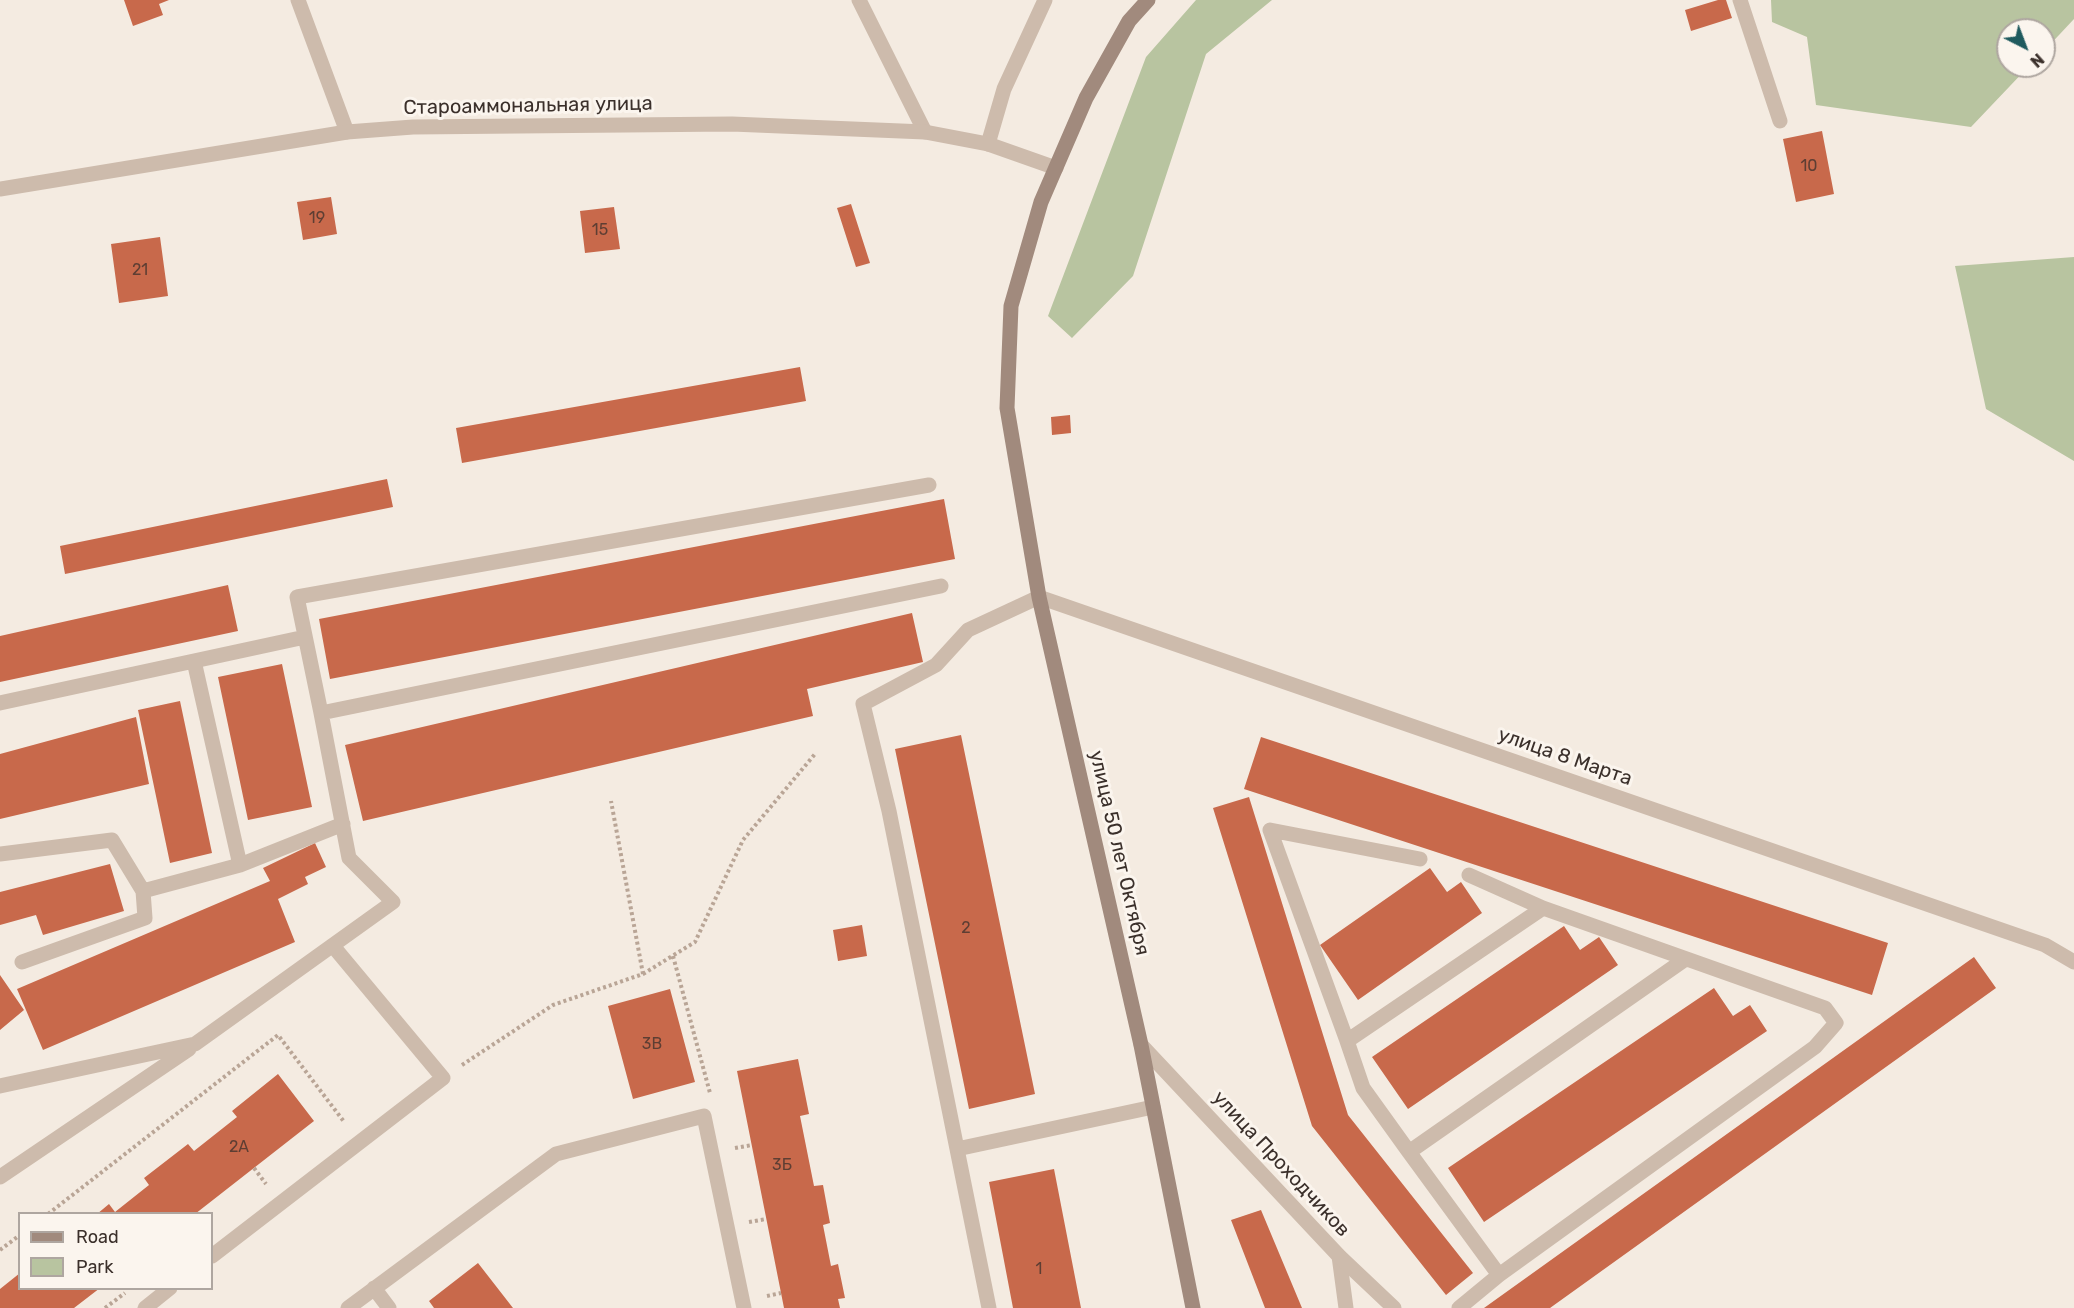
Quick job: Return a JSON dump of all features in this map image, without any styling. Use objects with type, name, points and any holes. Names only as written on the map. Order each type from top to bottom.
[{"type":"main road","name":"улица 50 лет Октября","points":[[1148,0],[1129,21],[1086,98],[1041,202],[1011,306],[1007,408],[1039,597],[1141,1045],[1193,1308]]},
{"type":"street","points":[[298,0],[347,132]]},
{"type":"street","points":[[859,0],[925,132]]},
{"type":"street","points":[[988,144],[1004,89],[1045,0]]},
{"type":"street","points":[[1740,0],[1780,121]]},
{"type":"street","name":"Староаммональная улица","points":[[0,189],[347,132],[413,128],[732,123],[925,132],[988,144],[1056,168]]},
{"type":"street","points":[[0,1177],[195,1044],[393,902],[350,858],[297,597],[929,485]]},
{"type":"street","points":[[321,713],[941,586]]},
{"type":"street","points":[[989,1308],[889,811],[863,704],[936,665],[969,630],[1039,597]]},
{"type":"street","name":"улица 8 Марта","points":[[1039,597],[2045,945],[2074,962]]},
{"type":"street","points":[[0,703],[305,637]]},
{"type":"street","points":[[194,661],[240,865]]},
{"type":"street","points":[[143,891],[240,865],[343,824]]},
{"type":"street","points":[[1420,859],[1270,830],[1363,1088],[1499,1275]]},
{"type":"street","points":[[0,854],[112,840],[143,891],[145,918],[22,962]]},
{"type":"street","points":[[1459,1308],[1499,1275],[1815,1047],[1836,1023],[1824,1008],[1543,908],[1469,875]]},
{"type":"street","points":[[1347,1041],[1543,908]]},
{"type":"street","points":[[213,1255],[443,1078],[333,946]]},
{"type":"street","points":[[1409,1152],[1684,960]]},
{"type":"street","points":[[0,1086],[195,1044]]},
{"type":"street","name":"улица Проходчиков","points":[[1141,1045],[1339,1256],[1394,1308]]},
{"type":"street","points":[[957,1149],[1153,1107]]},
{"type":"street","points":[[348,1308],[556,1154],[704,1116],[744,1308]]},
{"type":"street","points":[[1339,1256],[1346,1308]]},
{"type":"street","points":[[374,1288],[388,1308]]},
{"type":"street","points":[[145,1308],[168,1290]]},
{"type":"path","points":[[443,1078],[553,1005],[643,974],[695,942],[743,840],[815,754]]},
{"type":"path","points":[[611,801],[643,974]]},
{"type":"path","points":[[673,956],[706,1074]]},
{"type":"path","points":[[51,1212],[278,1035],[345,1122],[336,1129]]},
{"type":"path","points":[[254,1168],[266,1184]]},
{"type":"path","points":[[257,1191],[275,1177]]},
{"type":"path","points":[[0,1250],[18,1236]]},
{"type":"path","points":[[105,1308],[128,1290]]},
{"type":"green space","points":[[1196,0],[1272,0],[1206,54],[1133,276],[1072,338],[1048,316],[1146,57]]},
{"type":"green space","points":[[1771,0],[2074,0],[2074,19],[2056,38],[2056,18],[1996,18],[1996,78],[2018,78],[1971,127],[1816,105],[1807,37],[1772,22]]},
{"type":"green space","points":[[2074,257],[2074,461],[1986,409],[1955,266]]},
{"type":"building","points":[[124,0],[169,0],[159,4],[163,15],[133,26]]},
{"type":"building","points":[[1718,0],[1726,0],[1732,18],[1691,31],[1685,10]]},
{"type":"building","points":[[1822,131],[1834,194],[1796,202],[1783,139]]},
{"type":"building","points":[[331,197],[337,234],[303,240],[297,202]]},
{"type":"building","points":[[851,204],[870,263],[856,267],[837,208]]},
{"type":"building","points":[[614,207],[620,249],[585,253],[580,211]]},
{"type":"building","points":[[160,237],[168,296],[119,303],[111,244]]},
{"type":"building","points":[[800,367],[806,401],[462,463],[456,428]]},
{"type":"building","points":[[1070,415],[1071,433],[1052,435],[1051,417]]},
{"type":"building","points":[[387,479],[393,507],[65,574],[60,546]]},
{"type":"building","points":[[944,499],[955,559],[330,679],[319,619]]},
{"type":"building","points":[[228,585],[238,631],[0,682],[0,636]]},
{"type":"building","points":[[912,613],[923,662],[807,689],[813,716],[363,821],[345,745]]},
{"type":"building","points":[[282,664],[312,807],[248,820],[218,677]]},
{"type":"building","points":[[180,701],[212,853],[170,863],[138,710]]},
{"type":"building","points":[[136,717],[149,784],[0,819],[0,754]]},
{"type":"building","points":[[961,735],[1035,1094],[969,1109],[895,749]]},
{"type":"building","points":[[1261,737],[1888,943],[1872,995],[1244,789]]},
{"type":"building","points":[[1249,797],[1348,1115],[1473,1273],[1446,1295],[1312,1126],[1213,808]]},
{"type":"building","points":[[315,843],[326,867],[305,877],[308,884],[278,899],[295,942],[43,1050],[17,989],[270,881],[263,868]]},
{"type":"building","points":[[110,864],[124,911],[43,935],[36,915],[0,925],[0,892]]},
{"type":"building","points":[[1430,868],[1447,892],[1461,882],[1482,913],[1358,1000],[1320,945]]},
{"type":"building","points":[[862,925],[867,956],[838,961],[833,930]]},
{"type":"building","points":[[1564,926],[1580,950],[1599,937],[1618,965],[1408,1109],[1372,1057]]},
{"type":"building","points":[[1974,957],[1996,988],[1550,1308],[1484,1308]]},
{"type":"building","points":[[0,975],[24,1010],[0,1030]]},
{"type":"building","points":[[1714,988],[1733,1016],[1750,1005],[1767,1031],[1484,1222],[1448,1168]]},
{"type":"building","points":[[670,989],[695,1082],[633,1099],[608,1006]]},
{"type":"building","points":[[798,1059],[809,1114],[800,1116],[814,1186],[823,1185],[830,1223],[823,1225],[831,1266],[838,1264],[845,1298],[838,1299],[840,1308],[784,1308],[737,1071]]},
{"type":"building","points":[[278,1074],[314,1121],[198,1212],[115,1212],[149,1185],[144,1178],[188,1144],[194,1151],[237,1117],[232,1111]]},
{"type":"building","points":[[1054,1169],[1081,1308],[1013,1308],[989,1182]]},
{"type":"building","points":[[109,1204],[115,1212],[99,1212]]},
{"type":"building","points":[[1261,1210],[1302,1308],[1265,1308],[1231,1220]]},
{"type":"building","points":[[478,1263],[513,1308],[434,1308],[429,1301]]},
{"type":"building","points":[[18,1275],[18,1290],[97,1290],[74,1308],[0,1308],[0,1289]]}]
